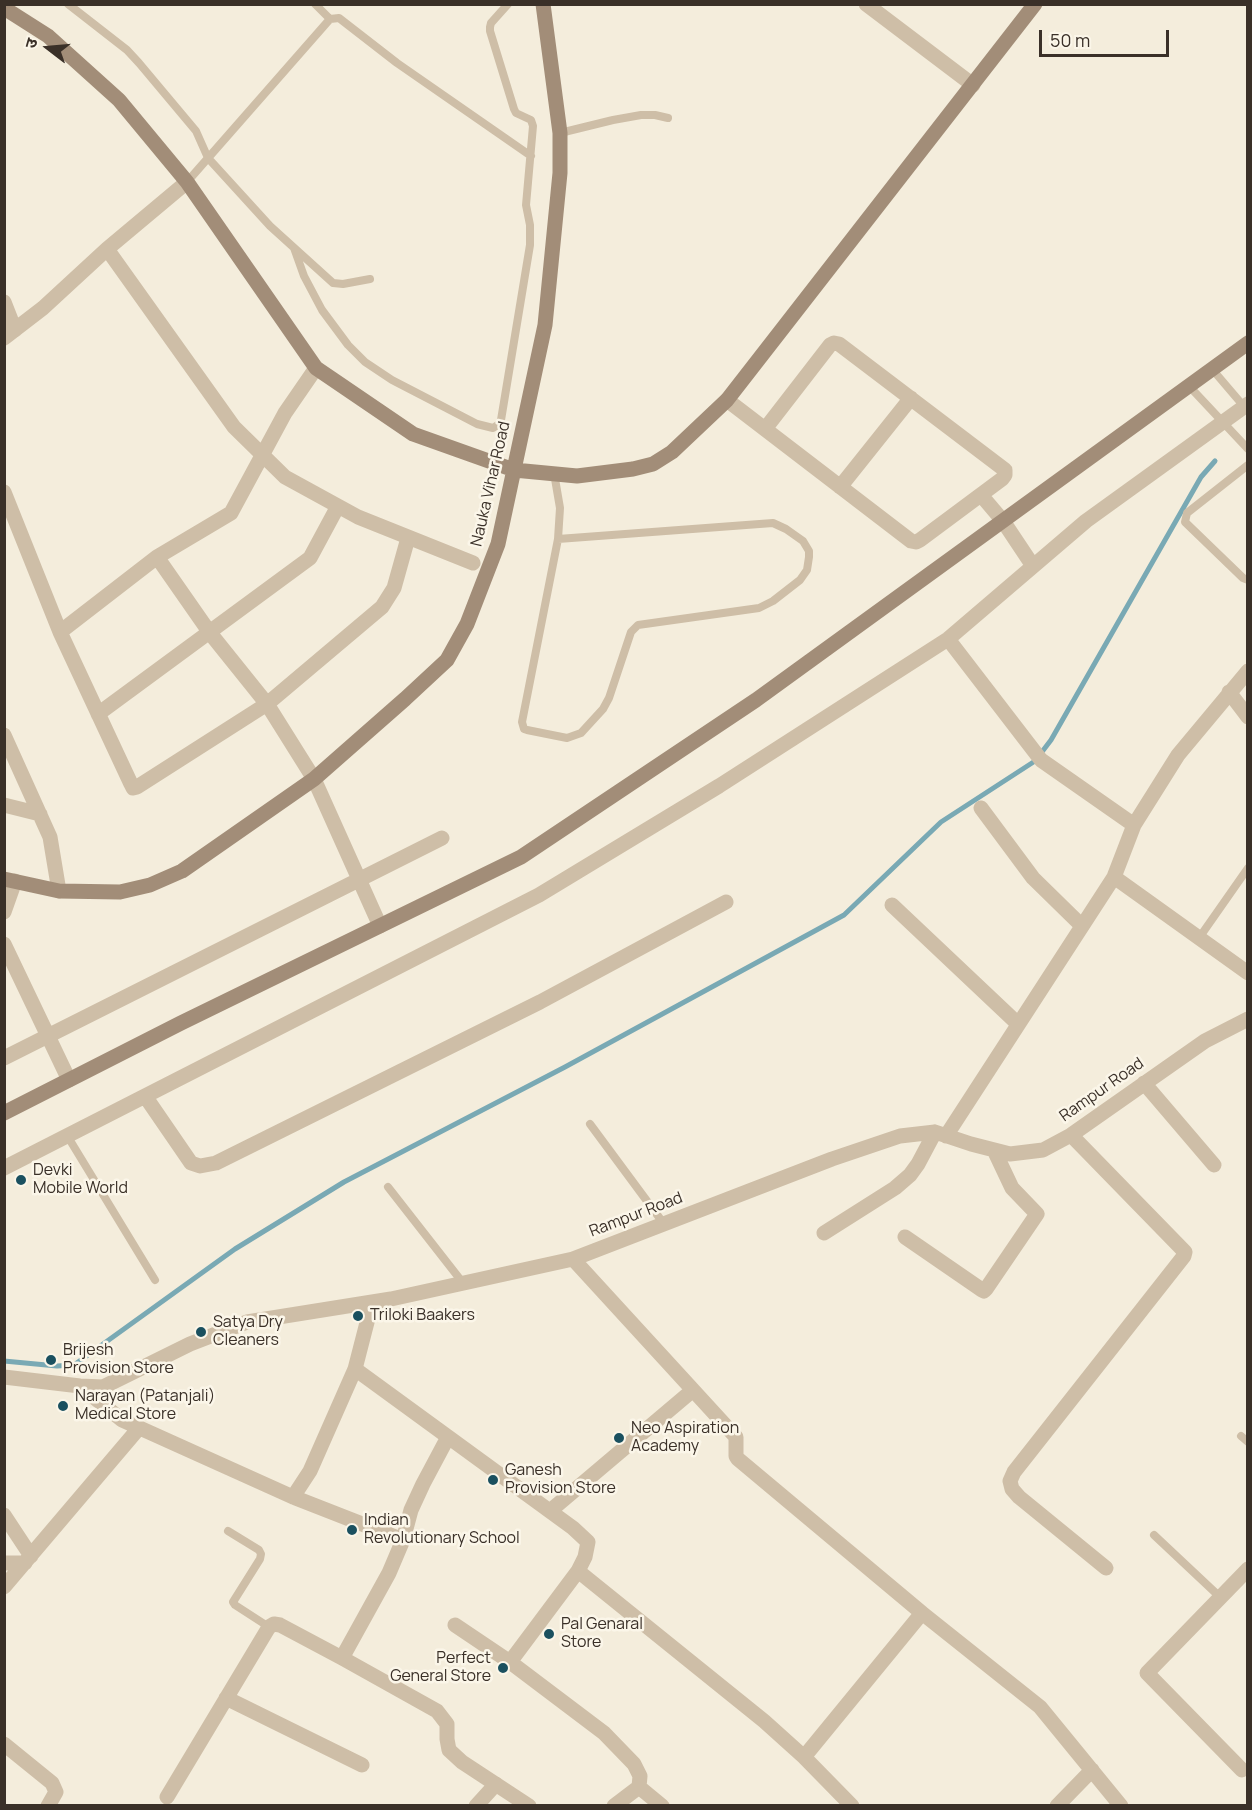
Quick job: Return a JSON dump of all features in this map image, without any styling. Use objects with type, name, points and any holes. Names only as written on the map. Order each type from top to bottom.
[{"type":"street","name":"Nauka Vihar Road","points":[[10,880],[59,891],[120,892],[150,885],[182,872],[314,779],[447,660],[467,624],[498,544],[545,325],[560,173],[560,133],[543,4]]},
{"type":"street","points":[[866,4],[973,85]]},
{"type":"street","points":[[4,8],[48,36],[119,100],[187,182],[316,368],[413,434],[514,470],[577,476],[633,469],[653,464],[672,452],[727,400],[1035,4]]},
{"type":"street","points":[[4,302],[10,334],[187,182]]},
{"type":"street","points":[[107,249],[234,428],[285,477],[358,517],[473,563]]},
{"type":"street","points":[[727,400],[911,541],[916,542],[1005,475],[1005,470],[839,344],[834,343],[830,345],[765,429]]},
{"type":"street","points":[[4,1113],[181,1023],[521,857],[756,700],[1248,343]]},
{"type":"street","points":[[60,632],[157,557],[231,513],[285,413],[316,368]]},
{"type":"street","points":[[840,487],[911,398]]},
{"type":"street","points":[[4,1168],[539,895],[719,786],[948,639],[1086,520],[1246,407]]},
{"type":"street","points":[[4,492],[60,632],[133,788],[267,704],[382,608],[394,588],[408,538]]},
{"type":"street","points":[[981,495],[1003,521],[1033,566]]},
{"type":"street","points":[[98,714],[310,558],[338,506]]},
{"type":"street","points":[[157,557],[210,633],[267,704],[314,779],[380,926]]},
{"type":"street","points":[[948,639],[1036,754],[1134,825]]},
{"type":"street","points":[[824,1233],[895,1188],[910,1175],[1018,1024],[1114,877],[1134,825],[1178,755],[1248,671]]},
{"type":"street","points":[[1229,692],[1248,717]]},
{"type":"street","points":[[4,735],[50,837],[59,891]]},
{"type":"street","points":[[4,770],[22,774]]},
{"type":"street","points":[[4,805],[40,814]]},
{"type":"street","points":[[981,808],[1033,878],[1082,926]]},
{"type":"street","points":[[4,1058],[442,838]]},
{"type":"street","points":[[1114,877],[1248,973]]},
{"type":"street","points":[[4,912],[10,880]]},
{"type":"street","points":[[145,1096],[191,1163],[200,1166],[216,1163],[540,1002],[726,902]]},
{"type":"street","points":[[892,905],[1018,1024]]},
{"type":"street","points":[[4,944],[69,1080]]},
{"type":"street","name":"Rampur Road","points":[[4,1377],[103,1387],[190,1344],[247,1322],[372,1303],[573,1259],[900,1137],[940,1134],[1010,1154],[1043,1150],[1071,1135],[1205,1041],[1248,1019]]},
{"type":"street","points":[[1144,1083],[1214,1165]]},
{"type":"street","points":[[1071,1135],[1185,1252],[1014,1472],[1010,1481],[1012,1489],[1019,1497],[1106,1569]]},
{"type":"street","points":[[905,1237],[984,1291],[1037,1214],[1012,1188],[994,1150]]},
{"type":"street","points":[[573,1259],[736,1437],[738,1460],[922,1613],[1040,1707],[1121,1806]]},
{"type":"street","points":[[293,1497],[310,1471],[355,1369],[372,1303]]},
{"type":"street","points":[[355,1369],[573,1527],[588,1542],[585,1557],[578,1571],[510,1662]]},
{"type":"street","points":[[80,1386],[122,1420],[293,1497],[403,1540]]},
{"type":"street","points":[[550,1510],[693,1390]]},
{"type":"street","points":[[4,1587],[139,1428]]},
{"type":"street","points":[[342,1658],[389,1574],[403,1540],[411,1510],[448,1437]]},
{"type":"street","points":[[4,1515],[28,1559]]},
{"type":"street","points":[[4,1563],[28,1559]]},
{"type":"street","points":[[1242,1770],[1147,1673],[1248,1569]]},
{"type":"street","points":[[578,1571],[764,1721],[804,1757],[852,1806]]},
{"type":"street","points":[[804,1757],[922,1613]]},
{"type":"street","points":[[167,1797],[269,1627],[274,1624],[342,1658],[437,1711],[447,1724],[447,1740],[450,1750],[462,1762],[529,1806]]},
{"type":"street","points":[[455,1625],[510,1662],[604,1733],[634,1764],[640,1776],[639,1787],[614,1806]]},
{"type":"street","points":[[226,1698],[362,1765]]},
{"type":"street","points":[[4,1744],[52,1783],[56,1792],[48,1806]]},
{"type":"street","points":[[1057,1806],[1092,1770]]},
{"type":"street","points":[[476,1806],[496,1784]]},
{"type":"street","points":[[639,1787],[662,1806]]},
{"type":"lane","points":[[68,4],[127,50],[196,131],[208,158],[270,226],[294,248],[333,283],[343,284],[370,279]]},
{"type":"lane","points":[[315,4],[330,20]]},
{"type":"lane","points":[[294,248],[304,276],[322,310],[348,345],[365,362],[392,380],[477,424],[493,428],[499,424],[530,245],[530,225],[526,206],[533,126],[531,120],[516,113],[514,109],[490,27],[508,4]]},
{"type":"lane","points":[[187,182],[330,20],[339,18],[397,63],[531,156]]},
{"type":"lane","points":[[560,133],[641,115],[668,117]]},
{"type":"lane","points":[[1212,369],[1246,407]]},
{"type":"lane","points":[[1189,386],[1248,449]]},
{"type":"lane","points":[[1248,465],[1187,513],[1185,522],[1243,578],[1248,580]]},
{"type":"lane","points":[[554,473],[560,508],[558,539],[522,722],[524,729],[527,730],[567,738],[581,732],[603,709],[609,698],[631,632],[638,625],[759,608],[773,601],[800,580],[807,570],[809,557],[809,551],[803,541],[773,523],[558,539]]},
{"type":"lane","points":[[1199,938],[1248,868]]},
{"type":"lane","points":[[590,1124],[664,1224]]},
{"type":"lane","points":[[68,1137],[155,1280]]},
{"type":"lane","points":[[388,1188],[463,1283]]},
{"type":"lane","points":[[228,1530],[261,1554],[233,1602],[269,1627]]},
{"type":"lane","points":[[1154,1535],[1220,1597]]},
{"type":"waterway","points":[[4,1361],[57,1366],[74,1365],[235,1249],[344,1182],[565,1067],[844,915],[941,822],[1035,761],[1051,740],[1201,477],[1215,461]]},
{"type":"place","name":"Devki Mobile World","points":[[21,1180]]},
{"type":"place","name":"Triloki Baakers","points":[[358,1316]]},
{"type":"place","name":"Satya Dry Cleaners","points":[[201,1332]]},
{"type":"place","name":"Brijesh Provision Store","points":[[51,1360]]},
{"type":"place","name":"Narayan (Patanjali) Medical Store","points":[[63,1406]]},
{"type":"place","name":"Neo Aspiration Academy","points":[[619,1438]]},
{"type":"place","name":"Ganesh Provision Store","points":[[493,1480]]},
{"type":"place","name":"Indian Revolutionary School","points":[[352,1530]]},
{"type":"place","name":"Pal Genaral Store","points":[[549,1634]]},
{"type":"place","name":"Perfect General Store","points":[[503,1668]]}]
